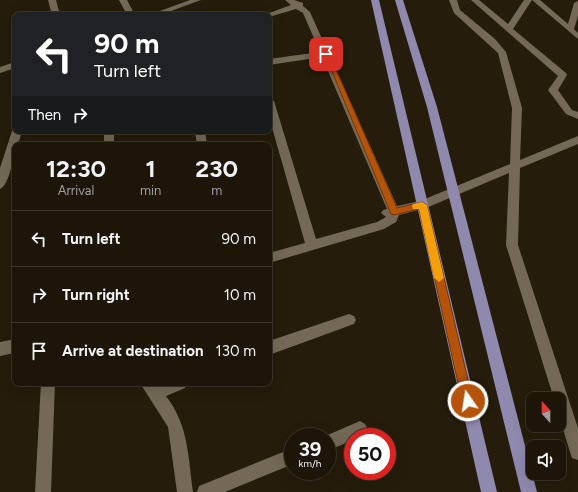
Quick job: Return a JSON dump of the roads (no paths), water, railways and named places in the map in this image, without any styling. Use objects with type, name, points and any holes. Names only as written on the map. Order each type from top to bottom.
[{"type":"main road","points":[[375,0],[489,492]]},
{"type":"main road","points":[[398,0],[432,107],[529,492]]},
{"type":"street","points":[[52,0],[55,12]]},
{"type":"street","points":[[123,0],[129,12]]},
{"type":"street","points":[[163,12],[197,0]]},
{"type":"street","points":[[272,257],[380,226],[392,219],[326,54],[306,12],[300,6],[289,0]]},
{"type":"street","points":[[454,0],[456,11],[492,41],[502,52],[517,108],[512,245],[578,452]]},
{"type":"street","points":[[475,0],[563,75],[553,90],[570,112],[578,116]]},
{"type":"street","points":[[509,29],[528,0]]},
{"type":"street","points":[[536,0],[578,37]]},
{"type":"street","points":[[570,30],[578,3]]},
{"type":"street","points":[[272,14],[300,6]]},
{"type":"street","points":[[272,62],[326,54]]},
{"type":"street","points":[[0,70],[12,66]]},
{"type":"street","points":[[272,112],[312,246]]},
{"type":"street","points":[[390,213],[422,205],[578,140]]},
{"type":"street","points":[[0,185],[12,149]]},
{"type":"street","points":[[272,347],[349,320]]},
{"type":"street","points":[[0,350],[12,347]]},
{"type":"street","points":[[42,492],[48,386]]},
{"type":"street","points":[[163,386],[151,388],[169,412],[176,426],[185,492]]},
{"type":"street","points":[[205,492],[284,460]]}]
